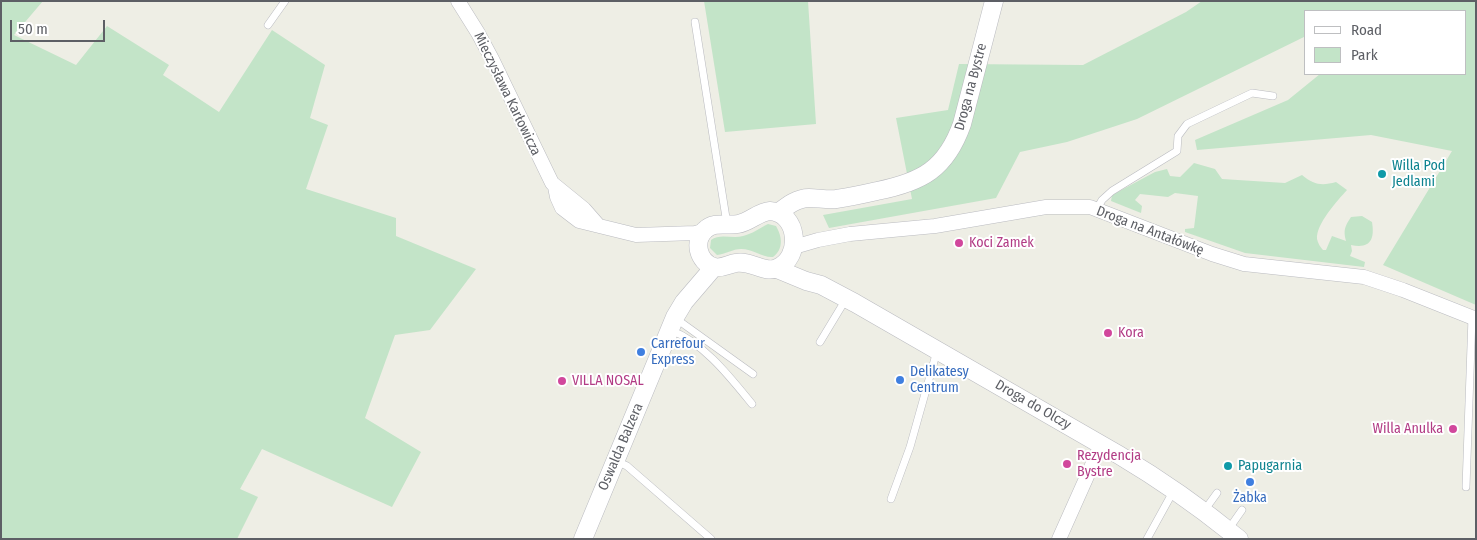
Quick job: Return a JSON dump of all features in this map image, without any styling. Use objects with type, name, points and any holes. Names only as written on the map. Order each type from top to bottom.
[{"type":"street","name":"Mieczysława Karłowicza","points":[[458,1],[492,59],[544,170],[555,187],[584,209],[598,225],[636,235],[657,235],[680,240],[704,251]]},
{"type":"street","name":"Droga na Bystre","points":[[789,235],[793,203],[804,198],[836,198],[869,193],[908,183],[928,173],[943,160],[955,141],[962,124],[994,1]]},
{"type":"street","name":"Droga na Antałówkę","points":[[789,235],[818,240],[850,234],[935,226],[1046,207],[1078,206],[1097,209],[1212,254],[1244,264],[1364,277],[1474,318]]},
{"type":"street","points":[[704,251],[712,225],[742,224],[766,212],[789,235],[784,265],[777,269]]},
{"type":"street","name":"Droga do Olczy","points":[[789,235],[804,272],[819,284],[1101,445],[1174,490],[1233,534]]},
{"type":"street","name":"Droga do Olczy","points":[[704,251],[720,267],[746,262],[767,270],[777,269],[806,281],[819,284]]},
{"type":"street","name":"Oswalda Balzera","points":[[583,539],[672,323],[684,302],[704,251]]},
{"type":"street","points":[[1059,539],[1101,445]]},
{"type":"lane","points":[[268,25],[285,1]]},
{"type":"lane","points":[[695,22],[727,225]]},
{"type":"lane","points":[[1097,209],[1102,200],[1112,191],[1177,151],[1178,136],[1187,124],[1252,93],[1273,96]]},
{"type":"lane","points":[[820,342],[846,298]]},
{"type":"lane","points":[[1466,487],[1474,318]]},
{"type":"lane","points":[[672,323],[753,374]]},
{"type":"lane","points":[[672,323],[680,334],[725,371],[752,404]]},
{"type":"lane","points":[[891,499],[910,447],[939,351]]},
{"type":"lane","points":[[616,461],[627,466],[711,539]]},
{"type":"lane","points":[[1147,539],[1174,490]]},
{"type":"lane","points":[[1204,511],[1217,493]]},
{"type":"lane","points":[[1233,534],[1242,510]]},
{"type":"green space","points":[[1,1],[43,1],[14,35],[76,65],[107,26],[169,65],[163,75],[219,112],[272,30],[325,65],[310,118],[328,125],[306,189],[396,218],[396,236],[476,269],[430,330],[395,335],[365,418],[421,452],[392,507],[262,449],[240,489],[258,497],[237,539],[1,539]]},
{"type":"green space","points":[[704,1],[808,1],[816,124],[725,132]]},
{"type":"green space","points":[[1202,1],[1476,1],[1476,305],[1383,265],[1452,151],[1371,135],[1197,150],[1195,140],[1288,100],[1319,75],[1467,75],[1467,10],[1304,10],[1304,37],[1137,119],[1067,142],[1020,152],[996,198],[829,228],[823,215],[912,199],[896,118],[948,110],[959,64],[1083,65],[1186,12]]},
{"type":"green space","points":[[1194,163],[1215,169],[1222,179],[1285,183],[1302,175],[1318,184],[1336,182],[1347,190],[1323,220],[1317,240],[1323,250],[1326,250],[1332,236],[1346,241],[1345,231],[1349,220],[1351,217],[1362,216],[1372,222],[1372,238],[1370,242],[1363,246],[1351,245],[1352,251],[1350,256],[1365,262],[1364,267],[1245,253],[1185,232],[1185,229],[1194,228],[1198,196],[1175,193],[1168,197],[1140,194],[1135,200],[1142,206],[1141,213],[1111,201],[1112,195],[1155,172],[1167,169],[1170,176],[1180,177]]},
{"type":"green space","points":[[768,224],[776,226],[781,238],[779,250],[773,257],[741,249],[717,255],[710,248],[711,240],[715,238],[743,236]]},
{"type":"place","name":"Willa Pod Jedlami","points":[[1382,174]]},
{"type":"place","name":"Koci Zamek","points":[[959,243]]},
{"type":"place","name":"Kora","points":[[1108,333]]},
{"type":"place","name":"Carrefour Express","points":[[641,352]]},
{"type":"place","name":"Delikatesy Centrum","points":[[900,380]]},
{"type":"place","name":"VILLA NOSAL","points":[[562,381]]},
{"type":"place","name":"Willa Anulka","points":[[1453,429]]},
{"type":"place","name":"Rezydencja Bystre","points":[[1067,464]]},
{"type":"place","name":"Papugarnia","points":[[1228,466]]},
{"type":"place","name":"Żabka","points":[[1250,482]]}]
